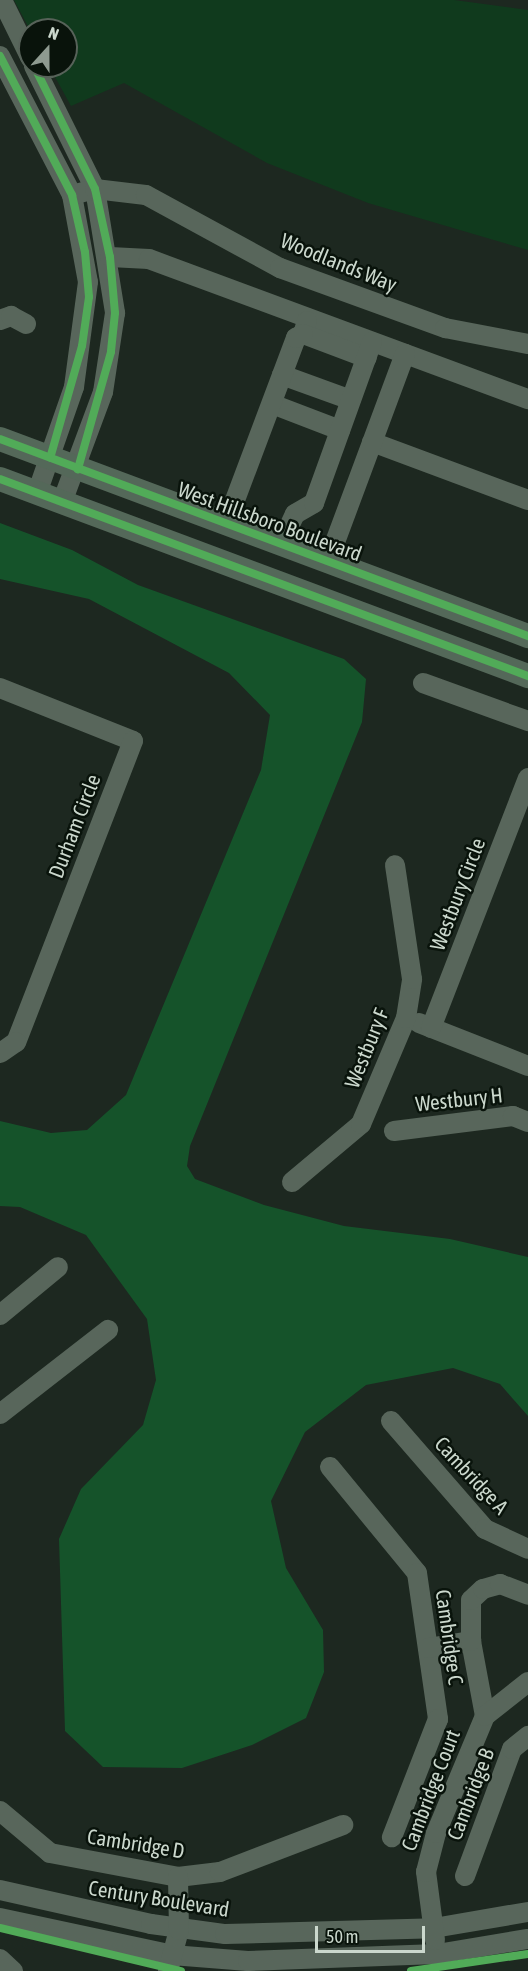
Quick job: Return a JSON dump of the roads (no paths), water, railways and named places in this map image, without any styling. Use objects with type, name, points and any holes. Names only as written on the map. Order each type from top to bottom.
[{"type":"main road","name":"West Hillsboro Boulevard","points":[[0,439],[528,636]]},
{"type":"main road","points":[[0,479],[528,676]]},
{"type":"street","points":[[2,0],[18,33]]},
{"type":"street","points":[[0,56],[72,195],[89,297],[74,387],[37,493]]},
{"type":"street","points":[[40,78],[95,189],[110,257],[115,313],[111,352],[78,469],[62,502]]},
{"type":"street","name":"Woodlands Way","points":[[72,195],[95,189],[146,195],[280,268],[445,327],[528,344]]},
{"type":"street","points":[[110,257],[149,259],[305,326],[370,350],[405,354],[528,399]]},
{"type":"street","points":[[0,320],[11,316],[26,324]]},
{"type":"street","points":[[226,524],[282,375],[305,326]]},
{"type":"street","points":[[281,544],[295,514],[314,503],[370,350]]},
{"type":"street","points":[[328,561],[405,354]]},
{"type":"street","points":[[282,375],[351,400]]},
{"type":"street","points":[[272,404],[340,430]]},
{"type":"street","points":[[372,442],[528,500]]},
{"type":"street","points":[[423,683],[528,721]]},
{"type":"street","name":"Durham Circle","points":[[0,688],[133,741],[16,1042],[0,1053]]},
{"type":"street","name":"Westbury Circle","points":[[431,1028],[528,778]]},
{"type":"street","name":"Westbury F","points":[[292,1182],[361,1124],[406,1018],[412,979],[395,865]]},
{"type":"street","points":[[406,1018],[528,1066]]},
{"type":"street","name":"Westbury H","points":[[394,1131],[513,1116],[528,1122]]},
{"type":"street","points":[[0,1315],[58,1267]]},
{"type":"street","points":[[0,1414],[108,1330]]},
{"type":"street","name":"Cambridge A","points":[[391,1421],[485,1529],[528,1549]]},
{"type":"street","name":"Cambridge C","points":[[330,1467],[417,1573],[438,1719],[392,1837]]},
{"type":"street","name":"Cambridge Court","points":[[485,1716],[471,1641],[471,1600],[483,1589],[500,1584],[528,1594]]},
{"type":"street","points":[[428,1648],[471,1641]]},
{"type":"street","name":"Cambridge Court","points":[[437,1954],[426,1872],[436,1833],[485,1716],[528,1682]]},
{"type":"street","name":"Cambridge B","points":[[465,1876],[512,1749],[528,1736]]},
{"type":"street","name":"Cambridge D","points":[[0,1811],[50,1853],[178,1877],[220,1872],[343,1825]]},
{"type":"street","points":[[170,1963],[179,1929],[178,1877]]},
{"type":"street","name":"Century Boulevard","points":[[0,1890],[179,1929],[293,1934],[434,1928],[528,1912]]},
{"type":"street","points":[[0,1918],[170,1963],[325,1962],[437,1954],[528,1938]]},
{"type":"street","points":[[0,1959],[13,1971]]}]
